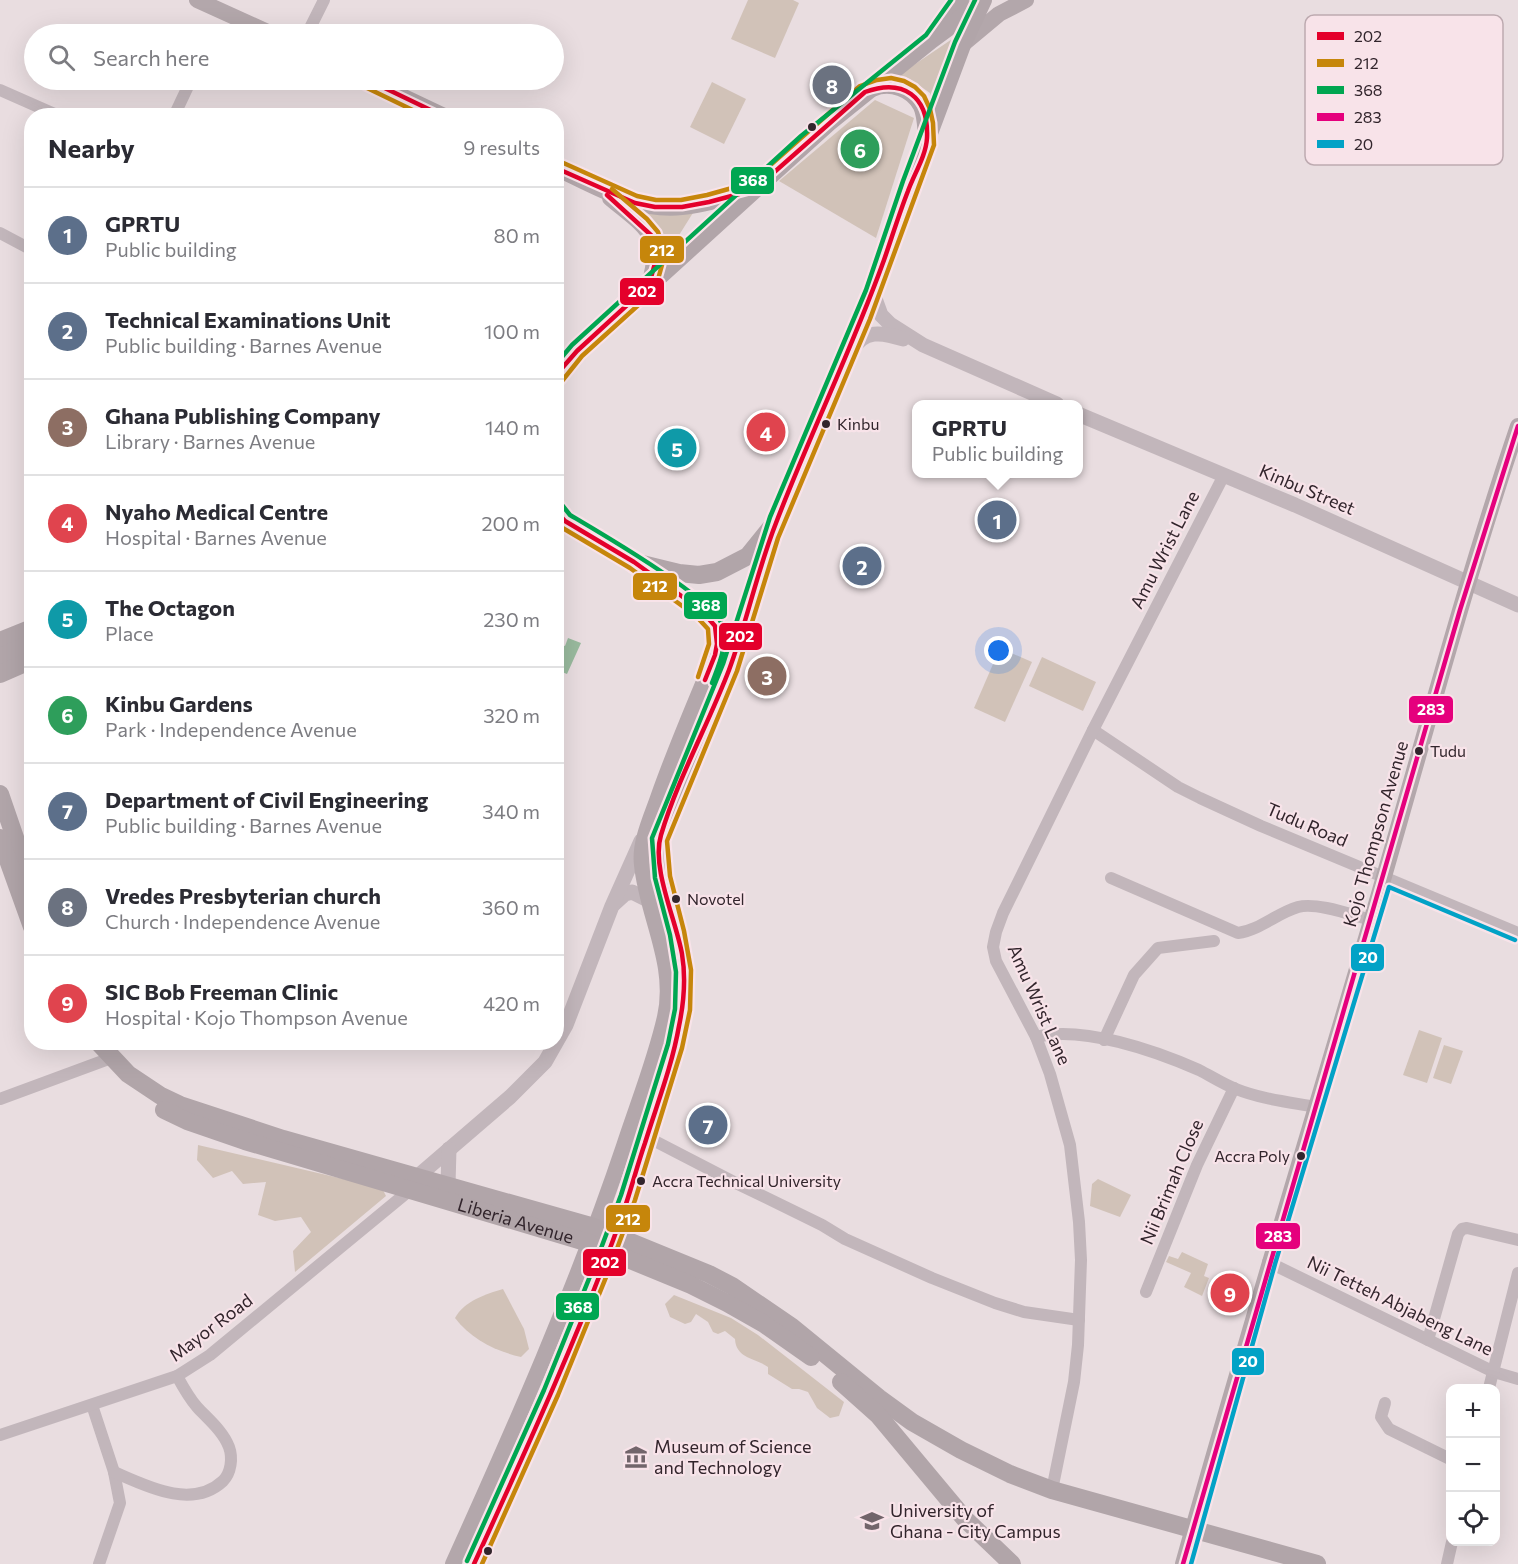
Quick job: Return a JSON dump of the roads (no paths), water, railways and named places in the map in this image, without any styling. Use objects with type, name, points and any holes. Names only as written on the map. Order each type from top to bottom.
[{"type":"main road","points":[[197,0],[250,24]]},
{"type":"main road","points":[[931,40],[960,0]]},
{"type":"main road","points":[[962,45],[999,14],[1026,0]]},
{"type":"main road","points":[[564,366],[577,351],[649,285],[865,92],[984,1]]},
{"type":"main road","points":[[474,1564],[566,1362],[612,1243],[677,1038],[684,990],[684,970],[680,940],[660,863],[659,840],[730,667],[777,520],[848,356],[962,45],[984,1]]},
{"type":"main road","points":[[865,92],[879,85],[893,84],[907,90],[919,100],[924,109],[928,140]]},
{"type":"main road","points":[[389,90],[427,108]]},
{"type":"main road","points":[[564,172],[634,203],[655,207],[682,207],[754,190]]},
{"type":"main road","points":[[598,188],[652,236],[655,245],[655,263],[649,285]]},
{"type":"main road","points":[[564,360],[577,351]]},
{"type":"main road","name":"Kojo Thompson Avenue","points":[[1183,1564],[1268,1262],[1384,877],[1467,583],[1518,426]]},
{"type":"main road","points":[[453,1564],[503,1452],[592,1235],[656,1050],[668,1004],[667,968],[642,864],[648,824],[675,750],[715,655],[717,644],[714,626],[701,610],[634,562],[564,519]]},
{"type":"main road","points":[[634,562],[679,573],[717,572],[748,556],[777,520]]},
{"type":"main road","points":[[0,641],[24,631]]},
{"type":"main road","points":[[0,657],[24,646]]},
{"type":"main road","points":[[0,674],[24,664]]},
{"type":"main road","points":[[0,794],[24,864]]},
{"type":"main road","points":[[0,838],[24,905]]},
{"type":"main road","name":"Liberia Avenue","points":[[95,1050],[145,1086],[180,1105],[413,1183],[592,1235]]},
{"type":"main road","name":"Liberia Avenue","points":[[102,1050],[106,1060]]},
{"type":"main road","name":"Liberia Avenue","points":[[413,1183],[448,1185],[612,1243],[709,1274],[732,1286],[792,1327],[912,1422],[1010,1474],[1052,1490],[1316,1564]]},
{"type":"main road","name":"Liberia Avenue","points":[[612,1243],[764,1324],[828,1370],[879,1415],[964,1518],[1012,1564]]},
{"type":"main road","points":[[897,1436],[912,1422]]},
{"type":"street","points":[[313,24],[324,0]]},
{"type":"street","points":[[0,90],[41,108]]},
{"type":"street","points":[[178,108],[186,90]]},
{"type":"street","points":[[0,233],[24,246]]},
{"type":"street","points":[[873,293],[881,315],[890,324],[923,345]]},
{"type":"street","points":[[848,356],[856,342],[870,334],[885,333],[923,345],[1046,400]]},
{"type":"street","name":"Kinbu Street","points":[[1083,416],[1311,512],[1518,605]]},
{"type":"street","name":"Amu Wrist Lane","points":[[1052,1490],[1074,1382],[1079,1320],[1081,1260],[1070,1145],[1050,1074],[1036,1037],[996,961],[993,946],[996,932],[1093,730],[1224,475]]},
{"type":"street","name":"Tudu Road","points":[[1093,730],[1186,791],[1261,826],[1518,933]]},
{"type":"street","points":[[564,1028],[612,906],[648,824]]},
{"type":"street","points":[[1111,878],[1238,933],[1252,930],[1298,907],[1312,906],[1371,920]]},
{"type":"street","points":[[612,906],[625,894],[632,892],[650,901]]},
{"type":"street","points":[[1104,1040],[1134,975],[1158,948],[1214,941]]},
{"type":"street","points":[[1036,1037],[1066,1033],[1104,1040],[1170,1057],[1233,1088],[1316,1107]]},
{"type":"street","points":[[413,1183],[510,1097],[545,1062],[552,1050]]},
{"type":"street","points":[[0,1099],[106,1060]]},
{"type":"street","name":"Nii Brimah Close","points":[[1146,1292],[1197,1165],[1233,1088]]},
{"type":"street","points":[[647,1137],[822,1225],[845,1239],[941,1282],[1024,1312],[1079,1320]]},
{"type":"street","points":[[448,1185],[449,1149]]},
{"type":"street","name":"Mayor Road","points":[[0,1435],[177,1376],[210,1355],[413,1183]]},
{"type":"street","points":[[1428,1340],[1458,1234],[1467,1228],[1518,1240]]},
{"type":"street","name":"Nii Tetteh Abjabeng Lane","points":[[1268,1262],[1494,1372],[1518,1378]]},
{"type":"street","points":[[1490,1384],[1518,1273]]},
{"type":"street","points":[[114,1472],[153,1488],[189,1495],[210,1490],[226,1477],[231,1464],[229,1447],[218,1430],[187,1394],[177,1376]]},
{"type":"street","points":[[1385,1403],[1381,1417],[1389,1429],[1446,1457]]},
{"type":"street","points":[[92,1405],[114,1472],[120,1503],[99,1564]]},
{"type":"street","points":[[1447,1564],[1451,1546]]},
{"type":"place","name":"Vredes Presbyterian church","points":[[832,85]]},
{"type":"place","name":"Kinbu Gardens","points":[[860,149]]},
{"type":"place","name":"Kinbu","points":[[826,424]]},
{"type":"place","name":"Nyaho Medical Centre","points":[[766,432]]},
{"type":"place","name":"The Octagon","points":[[677,448]]},
{"type":"place","name":"GPRTU","points":[[997,520]]},
{"type":"place","name":"Technical Examinations Unit","points":[[862,566]]},
{"type":"place","name":"Ghana Publishing Company","points":[[767,676]]},
{"type":"place","name":"Tudu","points":[[1419,751]]},
{"type":"place","name":"Novotel","points":[[676,899]]},
{"type":"place","name":"Department of Civil Engineering","points":[[708,1125]]},
{"type":"place","name":"Accra Poly","points":[[1301,1156]]},
{"type":"place","name":"Accra Technical University","points":[[641,1181]]},
{"type":"place","name":"SIC Bob Freeman Clinic","points":[[1230,1293]]},
{"type":"place","name":"Museum of Science and Technology","points":[[636,1457]]},
{"type":"place","name":"University of Ghana - City Campus","points":[[872,1521]]}]
